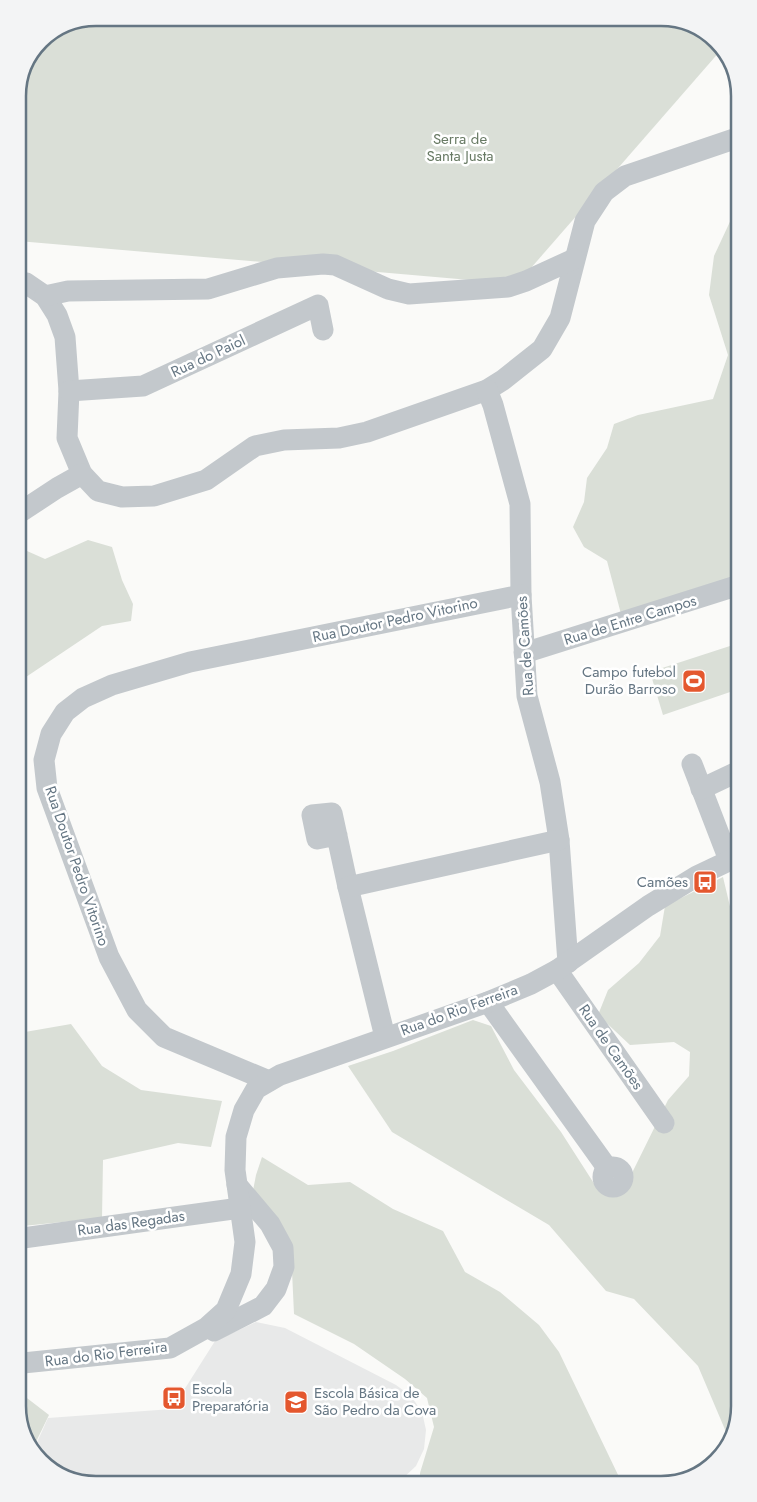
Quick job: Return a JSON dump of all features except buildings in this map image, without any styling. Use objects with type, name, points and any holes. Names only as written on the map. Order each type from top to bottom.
[{"type":"street","points":[[26,283],[45,296],[57,315],[65,338],[69,391],[67,438],[82,474],[98,491],[122,497],[154,496],[206,480],[256,446],[284,440],[339,438],[367,432],[487,390],[503,380],[542,349],[560,318],[585,221],[604,192],[625,176],[731,140]]},
{"type":"street","points":[[45,296],[68,291],[208,290],[277,268],[323,264],[335,265],[388,289],[409,294],[508,287],[574,260]]},
{"type":"street","name":"Rua do Paiol","points":[[69,391],[143,386],[318,305],[323,330]]},
{"type":"street","name":"Rua de Camões","points":[[487,390],[493,405],[520,504],[521,595],[526,696],[550,782],[559,840],[563,967],[664,1123]]},
{"type":"street","points":[[26,510],[82,474]]},
{"type":"street","name":"Rua de Entre Campos","points":[[524,653],[731,588]]},
{"type":"street","name":"Rua Doutor Pedro Vitorino","points":[[269,1081],[164,1037],[137,1010],[109,957],[47,788],[44,760],[51,734],[65,712],[83,698],[112,685],[190,662],[521,595]]},
{"type":"street","points":[[692,764],[701,789],[731,854]]},
{"type":"street","points":[[701,789],[731,775]]},
{"type":"street","points":[[337,835],[385,1037]]},
{"type":"street","points":[[348,887],[559,840]]},
{"type":"street","name":"Rua do Rio Ferreira","points":[[26,1363],[170,1348],[206,1328],[226,1310],[241,1274],[245,1242],[235,1170],[236,1137],[244,1110],[256,1089],[280,1074],[488,1002],[563,967],[648,906],[731,859]]},
{"type":"street","points":[[488,1002],[608,1169]]},
{"type":"street","points":[[170,1348],[198,1339],[263,1306],[276,1289],[284,1267],[283,1248],[270,1224],[237,1185]]},
{"type":"street","name":"Rua das Regadas","points":[[26,1238],[240,1208]]},
{"type":"street","points":[[245,1242],[258,1233],[266,1233],[283,1248]]},
{"type":"shaded area","name":"Escola Básica de São Pedro da Cova","points":[[256,1322],[285,1328],[396,1385],[411,1396],[422,1412],[426,1430],[424,1449],[416,1466],[405,1476],[92,1476],[61,1466],[47,1455],[37,1442],[48,1418],[172,1409],[215,1341]]},
{"type":"green space","name":"Serra de Santa Justa","points":[[97,26],[665,26],[683,30],[699,38],[717,55],[517,284],[26,242],[26,92],[34,66],[50,44],[61,36],[74,30]]},
{"type":"green space","points":[[731,219],[731,581],[621,614],[607,561],[584,547],[573,527],[584,502],[587,478],[607,448],[614,424],[638,415],[713,399],[728,355],[709,295],[714,256]]},
{"type":"green space","points":[[88,540],[112,547],[122,580],[133,604],[131,621],[102,626],[26,677],[26,551],[45,559]]},
{"type":"green space","name":"Campo futebol Durão Barroso","points":[[731,646],[731,692],[663,715],[650,672]]},
{"type":"green space","points":[[723,877],[731,911],[731,1405],[726,1431],[698,1366],[634,1299],[606,1291],[549,1225],[392,1132],[348,1066],[473,1020],[491,1026],[514,1070],[561,1132],[595,1185],[606,1190],[632,1173],[668,1100],[689,1076],[690,1052],[674,1042],[630,1045],[598,1015],[608,990],[639,963],[660,936],[665,906]]},
{"type":"green space","points":[[71,1024],[102,1066],[141,1090],[222,1101],[211,1147],[178,1143],[103,1160],[102,1218],[26,1226],[26,1032]]},
{"type":"green space","points":[[262,1157],[308,1185],[350,1182],[393,1209],[443,1231],[465,1272],[500,1292],[539,1325],[559,1352],[619,1476],[420,1476],[434,1427],[427,1398],[405,1379],[354,1344],[294,1314],[292,1271],[251,1201]]},
{"type":"green space","points":[[26,1397],[49,1415],[36,1441],[28,1419]]},
{"type":"place","name":"Campo futebol Durão Barroso","points":[[694,681]]},
{"type":"place","name":"Camões","points":[[705,882]]},
{"type":"place","name":"Escola Preparatória","points":[[174,1398]]},
{"type":"place","name":"Escola Básica de São Pedro da Cova","points":[[296,1402]]}]
